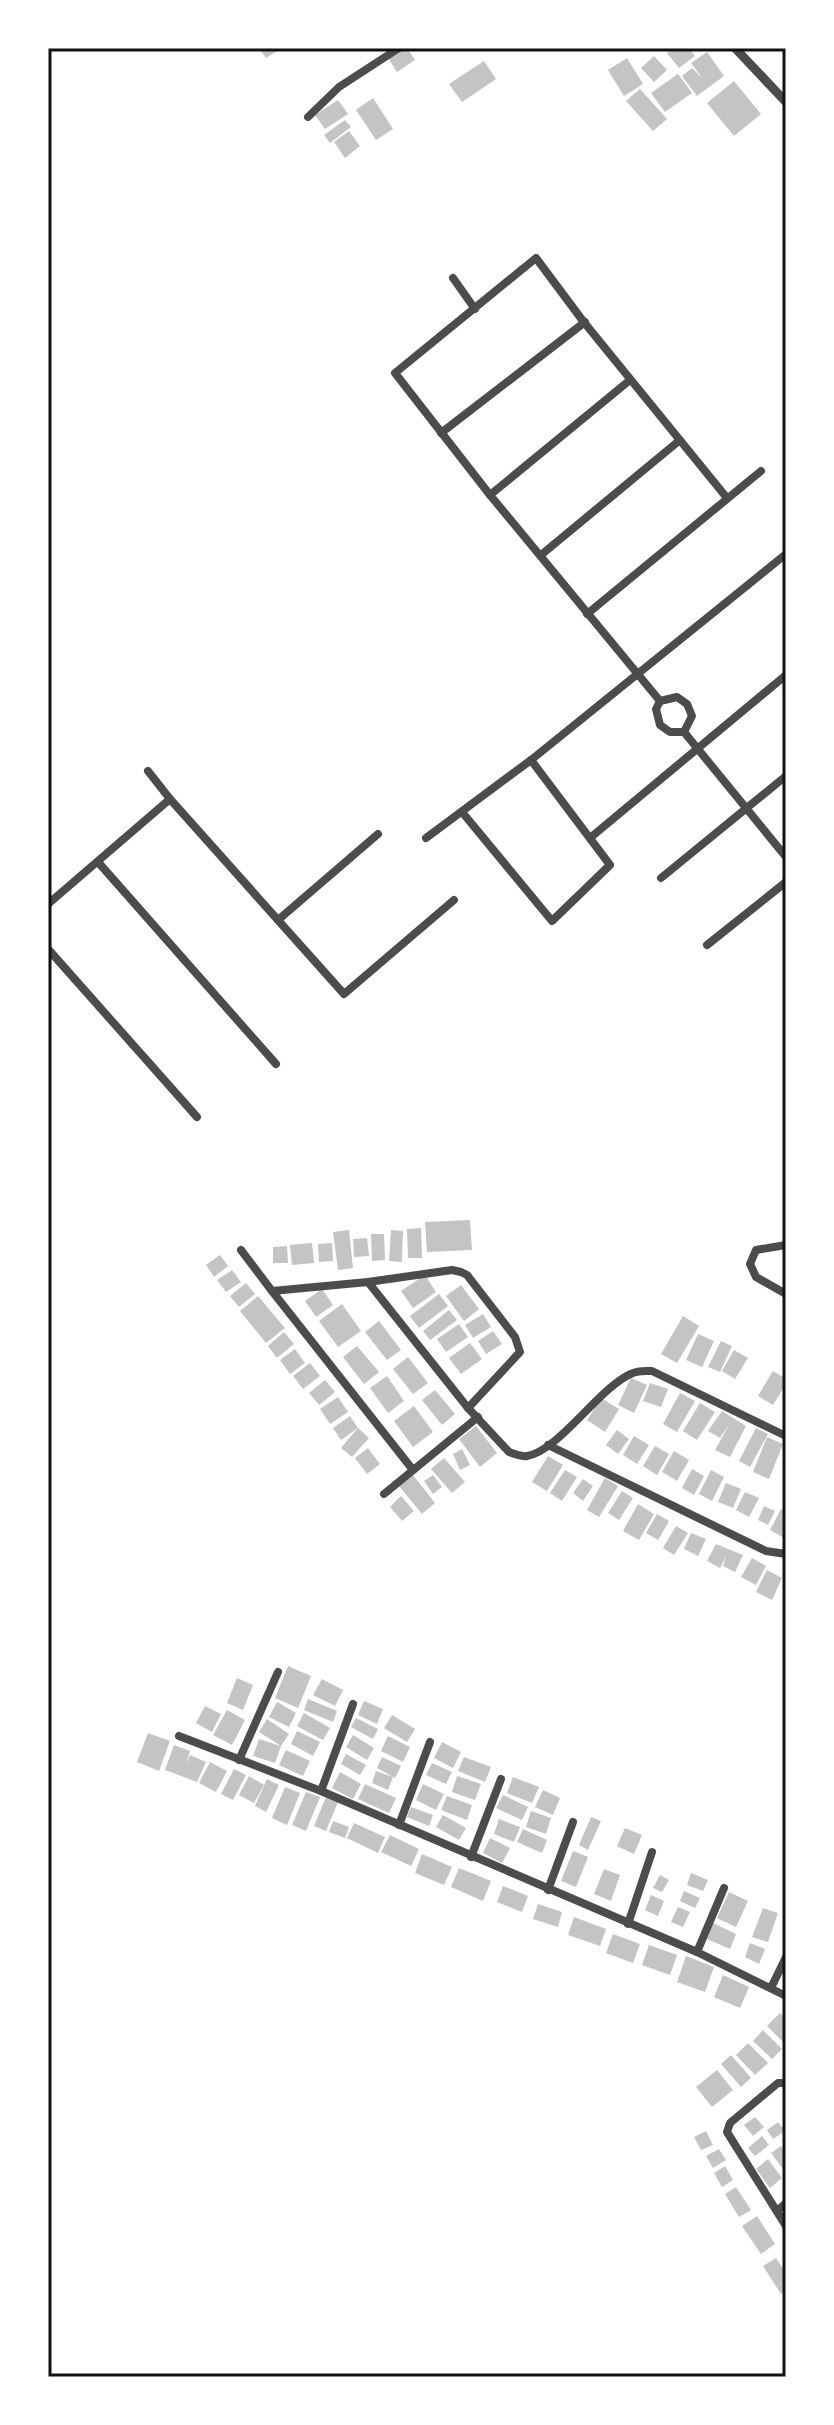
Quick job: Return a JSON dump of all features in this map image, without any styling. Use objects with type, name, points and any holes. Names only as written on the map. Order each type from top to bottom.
[{"type":"street","points":[[308,117],[348,80],[399,48]]},
{"type":"street","points":[[735,48],[786,102]]},
{"type":"street","points":[[660,701],[490,495],[395,373],[536,258],[630,380],[727,498]]},
{"type":"street","points":[[453,278],[475,309]]},
{"type":"street","points":[[441,433],[585,322]]},
{"type":"street","points":[[490,495],[630,380]]},
{"type":"street","points":[[541,555],[680,440]]},
{"type":"street","points":[[587,614],[761,471]]},
{"type":"street","points":[[426,838],[531,760],[784,559]]},
{"type":"street","points":[[590,838],[786,675]]},
{"type":"street","points":[[660,701],[677,697],[687,704],[692,716],[684,732]]},
{"type":"street","points":[[660,701],[656,709],[660,725],[670,732],[684,732]]},
{"type":"street","points":[[684,732],[786,857]]},
{"type":"street","points":[[462,812],[552,921],[610,865],[531,760]]},
{"type":"street","points":[[148,771],[344,994],[454,900]]},
{"type":"street","points":[[661,878],[786,776]]},
{"type":"street","points":[[48,904],[170,799]]},
{"type":"street","points":[[278,920],[378,834]]},
{"type":"street","points":[[98,862],[276,1064]]},
{"type":"street","points":[[707,945],[786,882]]},
{"type":"street","points":[[48,949],[197,1117]]},
{"type":"street","points":[[786,1245],[756,1250],[750,1264],[756,1277],[786,1294]]},
{"type":"street","points":[[241,1250],[413,1470]]},
{"type":"street","points":[[272,1291],[452,1270],[467,1275],[515,1337],[520,1352],[468,1408]]},
{"type":"street","points":[[368,1282],[468,1408],[509,1452],[516,1455],[527,1456],[548,1445],[621,1380],[640,1371],[652,1371],[786,1436]]},
{"type":"street","points":[[384,1494],[478,1417]]},
{"type":"street","points":[[548,1445],[766,1551],[786,1554]]},
{"type":"street","points":[[239,1760],[278,1672]]},
{"type":"street","points":[[321,1791],[353,1704]]},
{"type":"street","points":[[179,1736],[321,1791],[697,1952],[786,1996]]},
{"type":"street","points":[[399,1825],[430,1742]]},
{"type":"street","points":[[471,1857],[501,1779]]},
{"type":"street","points":[[548,1890],[573,1822]]},
{"type":"street","points":[[628,1924],[652,1852]]},
{"type":"street","points":[[697,1952],[724,1888]]},
{"type":"street","points":[[771,1988],[786,1957]]},
{"type":"street","points":[[786,2083],[778,2083],[730,2123],[727,2132],[786,2226]]},
{"type":"street","points":[[777,2211],[786,2203]]},
{"type":"building","points":[[259,48],[275,48],[277,51],[266,58]]},
{"type":"building","points":[[407,48],[415,60],[397,72],[388,58]]},
{"type":"building","points":[[674,48],[689,48],[695,56],[679,68],[667,53]]},
{"type":"building","points":[[707,52],[724,76],[697,96],[682,76],[692,68],[702,78],[691,63]]},
{"type":"building","points":[[654,56],[667,70],[654,82],[641,68]]},
{"type":"building","points":[[627,58],[643,84],[624,96],[608,70]]},
{"type":"building","points":[[484,61],[496,79],[462,102],[449,84]]},
{"type":"building","points":[[678,74],[692,93],[665,112],[651,93]]},
{"type":"building","points":[[734,81],[761,114],[734,136],[707,103]]},
{"type":"building","points":[[640,89],[667,119],[653,131],[626,101]]},
{"type":"building","points":[[373,98],[393,129],[376,140],[356,110]]},
{"type":"building","points":[[338,100],[348,114],[325,129],[315,115]]},
{"type":"building","points":[[345,120],[351,127],[330,143],[324,135]]},
{"type":"building","points":[[349,131],[360,146],[345,158],[334,142]]},
{"type":"building","points":[[470,1220],[472,1250],[427,1252],[425,1222]]},
{"type":"building","points":[[421,1228],[422,1258],[408,1258],[407,1229]]},
{"type":"building","points":[[349,1230],[353,1268],[338,1270],[333,1232]]},
{"type":"building","points":[[391,1230],[403,1231],[402,1262],[389,1261]]},
{"type":"building","points":[[371,1234],[384,1234],[385,1260],[372,1261]]},
{"type":"building","points":[[367,1238],[369,1256],[354,1257],[353,1239]]},
{"type":"building","points":[[312,1243],[314,1263],[292,1265],[290,1245]]},
{"type":"building","points":[[332,1243],[333,1261],[319,1262],[318,1244]]},
{"type":"building","points":[[287,1246],[288,1263],[273,1263],[273,1247]]},
{"type":"building","points":[[220,1255],[228,1266],[214,1277],[206,1265]]},
{"type":"building","points":[[232,1270],[241,1282],[226,1292],[217,1280]]},
{"type":"building","points":[[425,1275],[436,1292],[413,1308],[401,1291]]},
{"type":"building","points":[[246,1283],[255,1294],[239,1307],[230,1296]]},
{"type":"building","points":[[461,1285],[479,1309],[464,1321],[446,1296]]},
{"type":"building","points":[[322,1289],[333,1305],[316,1317],[305,1301]]},
{"type":"building","points":[[439,1294],[448,1306],[419,1328],[410,1316]]},
{"type":"building","points":[[258,1296],[285,1328],[266,1343],[240,1311]]},
{"type":"building","points":[[342,1304],[361,1331],[338,1347],[319,1321]]},
{"type":"building","points":[[449,1310],[457,1320],[430,1340],[423,1331]]},
{"type":"building","points":[[483,1314],[491,1327],[473,1338],[465,1325]]},
{"type":"building","points":[[683,1316],[699,1326],[677,1363],[661,1354]]},
{"type":"building","points":[[379,1321],[401,1350],[387,1360],[365,1332]]},
{"type":"building","points":[[459,1324],[468,1337],[446,1352],[437,1339]]},
{"type":"building","points":[[493,1331],[502,1344],[486,1354],[478,1341]]},
{"type":"building","points":[[284,1332],[294,1344],[277,1358],[268,1346]]},
{"type":"building","points":[[698,1334],[714,1341],[702,1367],[686,1360]]},
{"type":"building","points":[[721,1341],[732,1346],[720,1372],[708,1367]]},
{"type":"building","points":[[470,1343],[482,1359],[461,1374],[449,1358]]},
{"type":"building","points":[[357,1346],[379,1372],[364,1384],[343,1357]]},
{"type":"building","points":[[295,1349],[305,1363],[290,1374],[280,1360]]},
{"type":"building","points":[[734,1350],[748,1358],[735,1379],[722,1371]]},
{"type":"building","points":[[408,1357],[428,1383],[413,1394],[393,1369]]},
{"type":"building","points":[[310,1363],[320,1376],[303,1389],[293,1376]]},
{"type":"building","points":[[773,1371],[786,1379],[786,1384],[773,1405],[758,1396]]},
{"type":"building","points":[[387,1376],[404,1401],[388,1413],[370,1388]]},
{"type":"building","points":[[631,1378],[647,1385],[634,1413],[618,1405]]},
{"type":"building","points":[[325,1380],[335,1392],[319,1405],[309,1393]]},
{"type":"building","points":[[650,1383],[668,1389],[661,1407],[643,1401]]},
{"type":"building","points":[[435,1390],[455,1414],[442,1425],[422,1400]]},
{"type":"building","points":[[680,1393],[695,1401],[677,1432],[663,1424]]},
{"type":"building","points":[[338,1397],[348,1412],[330,1424],[320,1409]]},
{"type":"building","points":[[601,1398],[619,1409],[605,1432],[587,1420]]},
{"type":"building","points":[[700,1403],[715,1412],[697,1440],[683,1431]]},
{"type":"building","points":[[414,1406],[433,1432],[413,1447],[394,1421]]},
{"type":"building","points":[[722,1411],[746,1426],[730,1457],[715,1450],[730,1423],[720,1438],[708,1431]]},
{"type":"building","points":[[350,1416],[358,1428],[341,1440],[333,1428]]},
{"type":"building","points":[[476,1426],[497,1453],[480,1467],[459,1439]]},
{"type":"building","points":[[358,1428],[369,1438],[352,1457],[341,1448]]},
{"type":"building","points":[[756,1428],[768,1434],[750,1467],[739,1461]]},
{"type":"building","points":[[617,1430],[629,1439],[618,1454],[606,1445]]},
{"type":"building","points":[[634,1436],[649,1445],[637,1464],[623,1455]]},
{"type":"building","points":[[767,1437],[783,1444],[769,1479],[753,1472]]},
{"type":"building","points":[[655,1446],[669,1454],[657,1475],[643,1466]]},
{"type":"building","points":[[368,1448],[380,1464],[367,1474],[355,1458]]},
{"type":"building","points":[[462,1449],[470,1465],[460,1470],[453,1454]]},
{"type":"building","points":[[674,1451],[689,1460],[677,1481],[662,1472]]},
{"type":"building","points":[[548,1456],[563,1465],[547,1491],[532,1482]]},
{"type":"building","points":[[444,1458],[465,1482],[452,1493],[431,1469]]},
{"type":"building","points":[[692,1469],[704,1476],[694,1495],[682,1488]]},
{"type":"building","points":[[565,1470],[577,1477],[562,1501],[550,1493]]},
{"type":"building","points":[[711,1470],[724,1477],[712,1501],[699,1494]]},
{"type":"building","points":[[413,1475],[435,1503],[422,1514],[399,1486]]},
{"type":"building","points":[[433,1475],[442,1487],[433,1494],[424,1481]]},
{"type":"building","points":[[605,1478],[618,1486],[599,1517],[587,1510]]},
{"type":"building","points":[[583,1479],[593,1486],[583,1501],[573,1493]]},
{"type":"building","points":[[726,1483],[741,1489],[733,1508],[718,1502]]},
{"type":"building","points":[[622,1491],[633,1498],[619,1520],[608,1513]]},
{"type":"building","points":[[745,1492],[759,1498],[749,1517],[736,1510]]},
{"type":"building","points":[[401,1496],[414,1511],[402,1521],[390,1507]]},
{"type":"building","points":[[638,1504],[654,1514],[639,1540],[623,1531]]},
{"type":"building","points":[[764,1506],[775,1511],[768,1525],[758,1520]]},
{"type":"building","points":[[781,1509],[786,1511],[784,1538],[770,1530]]},
{"type":"building","points":[[657,1514],[669,1521],[658,1540],[646,1533]]},
{"type":"building","points":[[676,1526],[688,1533],[674,1555],[663,1548]]},
{"type":"building","points":[[691,1533],[706,1539],[698,1556],[684,1549]]},
{"type":"building","points":[[716,1544],[743,1555],[735,1572],[723,1566],[726,1556],[720,1568],[707,1561]]},
{"type":"building","points":[[752,1558],[766,1566],[756,1585],[741,1577]]},
{"type":"building","points":[[767,1570],[782,1578],[772,1600],[756,1592]]},
{"type":"building","points":[[288,1666],[311,1676],[298,1708],[275,1698]]},
{"type":"building","points":[[237,1678],[253,1685],[243,1710],[227,1703]]},
{"type":"building","points":[[322,1679],[343,1690],[335,1706],[313,1695]]},
{"type":"building","points":[[308,1699],[337,1711],[333,1722],[304,1710]]},
{"type":"building","points":[[364,1701],[383,1709],[377,1724],[358,1715]]},
{"type":"building","points":[[277,1702],[296,1713],[289,1727],[269,1717]]},
{"type":"building","points":[[205,1706],[221,1714],[212,1732],[196,1723]]},
{"type":"building","points":[[227,1710],[245,1720],[232,1745],[213,1735]]},
{"type":"building","points":[[304,1713],[330,1728],[323,1740],[297,1726]]},
{"type":"building","points":[[392,1715],[415,1729],[407,1742],[384,1728]]},
{"type":"building","points":[[356,1718],[378,1729],[373,1739],[351,1727]]},
{"type":"building","points":[[267,1719],[289,1734],[281,1746],[259,1732]]},
{"type":"building","points":[[297,1731],[320,1742],[313,1756],[291,1744]]},
{"type":"building","points":[[148,1733],[170,1741],[159,1771],[137,1762]]},
{"type":"building","points":[[353,1735],[374,1748],[367,1760],[346,1747]]},
{"type":"building","points":[[388,1736],[410,1747],[403,1762],[381,1751]]},
{"type":"building","points":[[259,1739],[281,1746],[275,1763],[253,1756]]},
{"type":"building","points":[[442,1742],[461,1752],[453,1768],[434,1758]]},
{"type":"building","points":[[174,1745],[190,1751],[186,1764],[190,1755],[206,1762],[197,1782],[165,1770]]},
{"type":"building","points":[[286,1750],[310,1761],[303,1776],[279,1765]]},
{"type":"building","points":[[346,1754],[366,1765],[360,1775],[341,1764]]},
{"type":"building","points":[[382,1757],[401,1766],[395,1778],[377,1768]]},
{"type":"building","points":[[464,1757],[491,1767],[485,1782],[458,1771]]},
{"type":"building","points":[[210,1762],[227,1771],[216,1792],[199,1783]]},
{"type":"building","points":[[432,1763],[452,1772],[446,1784],[426,1775]]},
{"type":"building","points":[[234,1769],[246,1775],[233,1800],[221,1794]]},
{"type":"building","points":[[376,1771],[393,1777],[388,1790],[372,1783]]},
{"type":"building","points":[[340,1772],[361,1784],[353,1799],[332,1788]]},
{"type":"building","points":[[249,1776],[264,1785],[254,1803],[239,1795]]},
{"type":"building","points":[[457,1776],[481,1784],[475,1800],[452,1792]]},
{"type":"building","points":[[513,1777],[539,1787],[532,1803],[507,1793]]},
{"type":"building","points":[[267,1779],[279,1785],[266,1812],[255,1806]]},
{"type":"building","points":[[365,1784],[396,1798],[389,1813],[358,1799]]},
{"type":"building","points":[[423,1784],[444,1794],[436,1810],[416,1800]]},
{"type":"building","points":[[285,1787],[300,1793],[287,1825],[272,1818]]},
{"type":"building","points":[[543,1790],[560,1798],[553,1815],[535,1807]]},
{"type":"building","points":[[306,1792],[320,1797],[306,1831],[292,1825]]},
{"type":"building","points":[[503,1795],[528,1807],[522,1820],[496,1808]]},
{"type":"building","points":[[447,1796],[472,1805],[467,1820],[441,1810]]},
{"type":"building","points":[[326,1797],[338,1802],[326,1831],[314,1826]]},
{"type":"building","points":[[411,1807],[433,1815],[429,1826],[407,1817]]},
{"type":"building","points":[[531,1811],[551,1818],[546,1834],[526,1827]]},
{"type":"building","points":[[443,1815],[466,1828],[459,1840],[436,1827]]},
{"type":"building","points":[[591,1817],[601,1821],[588,1850],[579,1845]]},
{"type":"building","points":[[499,1819],[520,1827],[514,1842],[494,1834]]},
{"type":"building","points":[[333,1821],[349,1827],[345,1838],[329,1832]]},
{"type":"building","points":[[354,1823],[385,1837],[378,1853],[347,1838]]},
{"type":"building","points":[[625,1828],[642,1835],[634,1854],[617,1846]]},
{"type":"building","points":[[523,1829],[547,1840],[542,1853],[517,1842]]},
{"type":"building","points":[[390,1835],[419,1849],[411,1866],[381,1852]]},
{"type":"building","points":[[490,1838],[510,1848],[502,1863],[483,1853]]},
{"type":"building","points":[[573,1851],[588,1857],[576,1887],[561,1881]]},
{"type":"building","points":[[422,1854],[452,1867],[444,1885],[415,1873]]},
{"type":"building","points":[[459,1868],[491,1881],[483,1901],[451,1887]]},
{"type":"building","points":[[604,1869],[620,1875],[611,1901],[594,1894]]},
{"type":"building","points":[[691,1873],[708,1880],[703,1891],[687,1885]]},
{"type":"building","points":[[660,1875],[669,1880],[662,1892],[653,1888]]},
{"type":"building","points":[[503,1886],[528,1896],[522,1912],[497,1902]]},
{"type":"building","points":[[684,1891],[700,1898],[695,1908],[680,1901]]},
{"type":"building","points":[[729,1892],[748,1901],[736,1927],[717,1918]]},
{"type":"building","points":[[651,1895],[664,1901],[658,1916],[645,1910]]},
{"type":"building","points":[[538,1904],[562,1912],[558,1927],[533,1919]]},
{"type":"building","points":[[678,1907],[690,1912],[683,1927],[671,1922]]},
{"type":"building","points":[[763,1908],[778,1913],[768,1942],[752,1937]]},
{"type":"building","points":[[574,1917],[606,1929],[600,1946],[568,1935]]},
{"type":"building","points":[[713,1923],[736,1934],[730,1949],[707,1939]]},
{"type":"building","points":[[613,1934],[640,1944],[633,1963],[606,1953]]},
{"type":"building","points":[[750,1943],[765,1949],[759,1964],[745,1957]]},
{"type":"building","points":[[649,1945],[677,1955],[670,1975],[642,1965]]},
{"type":"building","points":[[686,1956],[714,1967],[705,1992],[677,1982]]},
{"type":"building","points":[[723,1975],[749,1987],[740,2008],[714,1997]]},
{"type":"building","points":[[780,2013],[786,2018],[786,2045],[767,2026]]},
{"type":"building","points":[[763,2030],[782,2049],[772,2059],[753,2041]]},
{"type":"building","points":[[748,2043],[768,2063],[755,2075],[736,2055]]},
{"type":"building","points":[[731,2055],[751,2078],[741,2087],[721,2064]]},
{"type":"building","points":[[717,2070],[733,2090],[712,2107],[696,2087]]},
{"type":"building","points":[[755,2117],[764,2127],[753,2136],[744,2125]]},
{"type":"building","points":[[778,2122],[785,2131],[773,2139],[767,2130]]},
{"type":"building","points":[[706,2131],[713,2145],[701,2150],[694,2137]]},
{"type":"building","points":[[762,2136],[769,2145],[755,2156],[748,2148]]},
{"type":"building","points":[[781,2146],[786,2153],[786,2173],[771,2153]]},
{"type":"building","points":[[719,2149],[726,2160],[713,2168],[706,2156]]},
{"type":"building","points":[[768,2159],[782,2178],[770,2188],[756,2169]]},
{"type":"building","points":[[725,2166],[733,2180],[722,2187],[714,2173]]},
{"type":"building","points":[[736,2187],[751,2210],[739,2217],[725,2194]]},
{"type":"building","points":[[757,2216],[775,2244],[761,2254],[742,2226]]},
{"type":"building","points":[[776,2258],[786,2273],[786,2290],[781,2294],[763,2266]]}]
